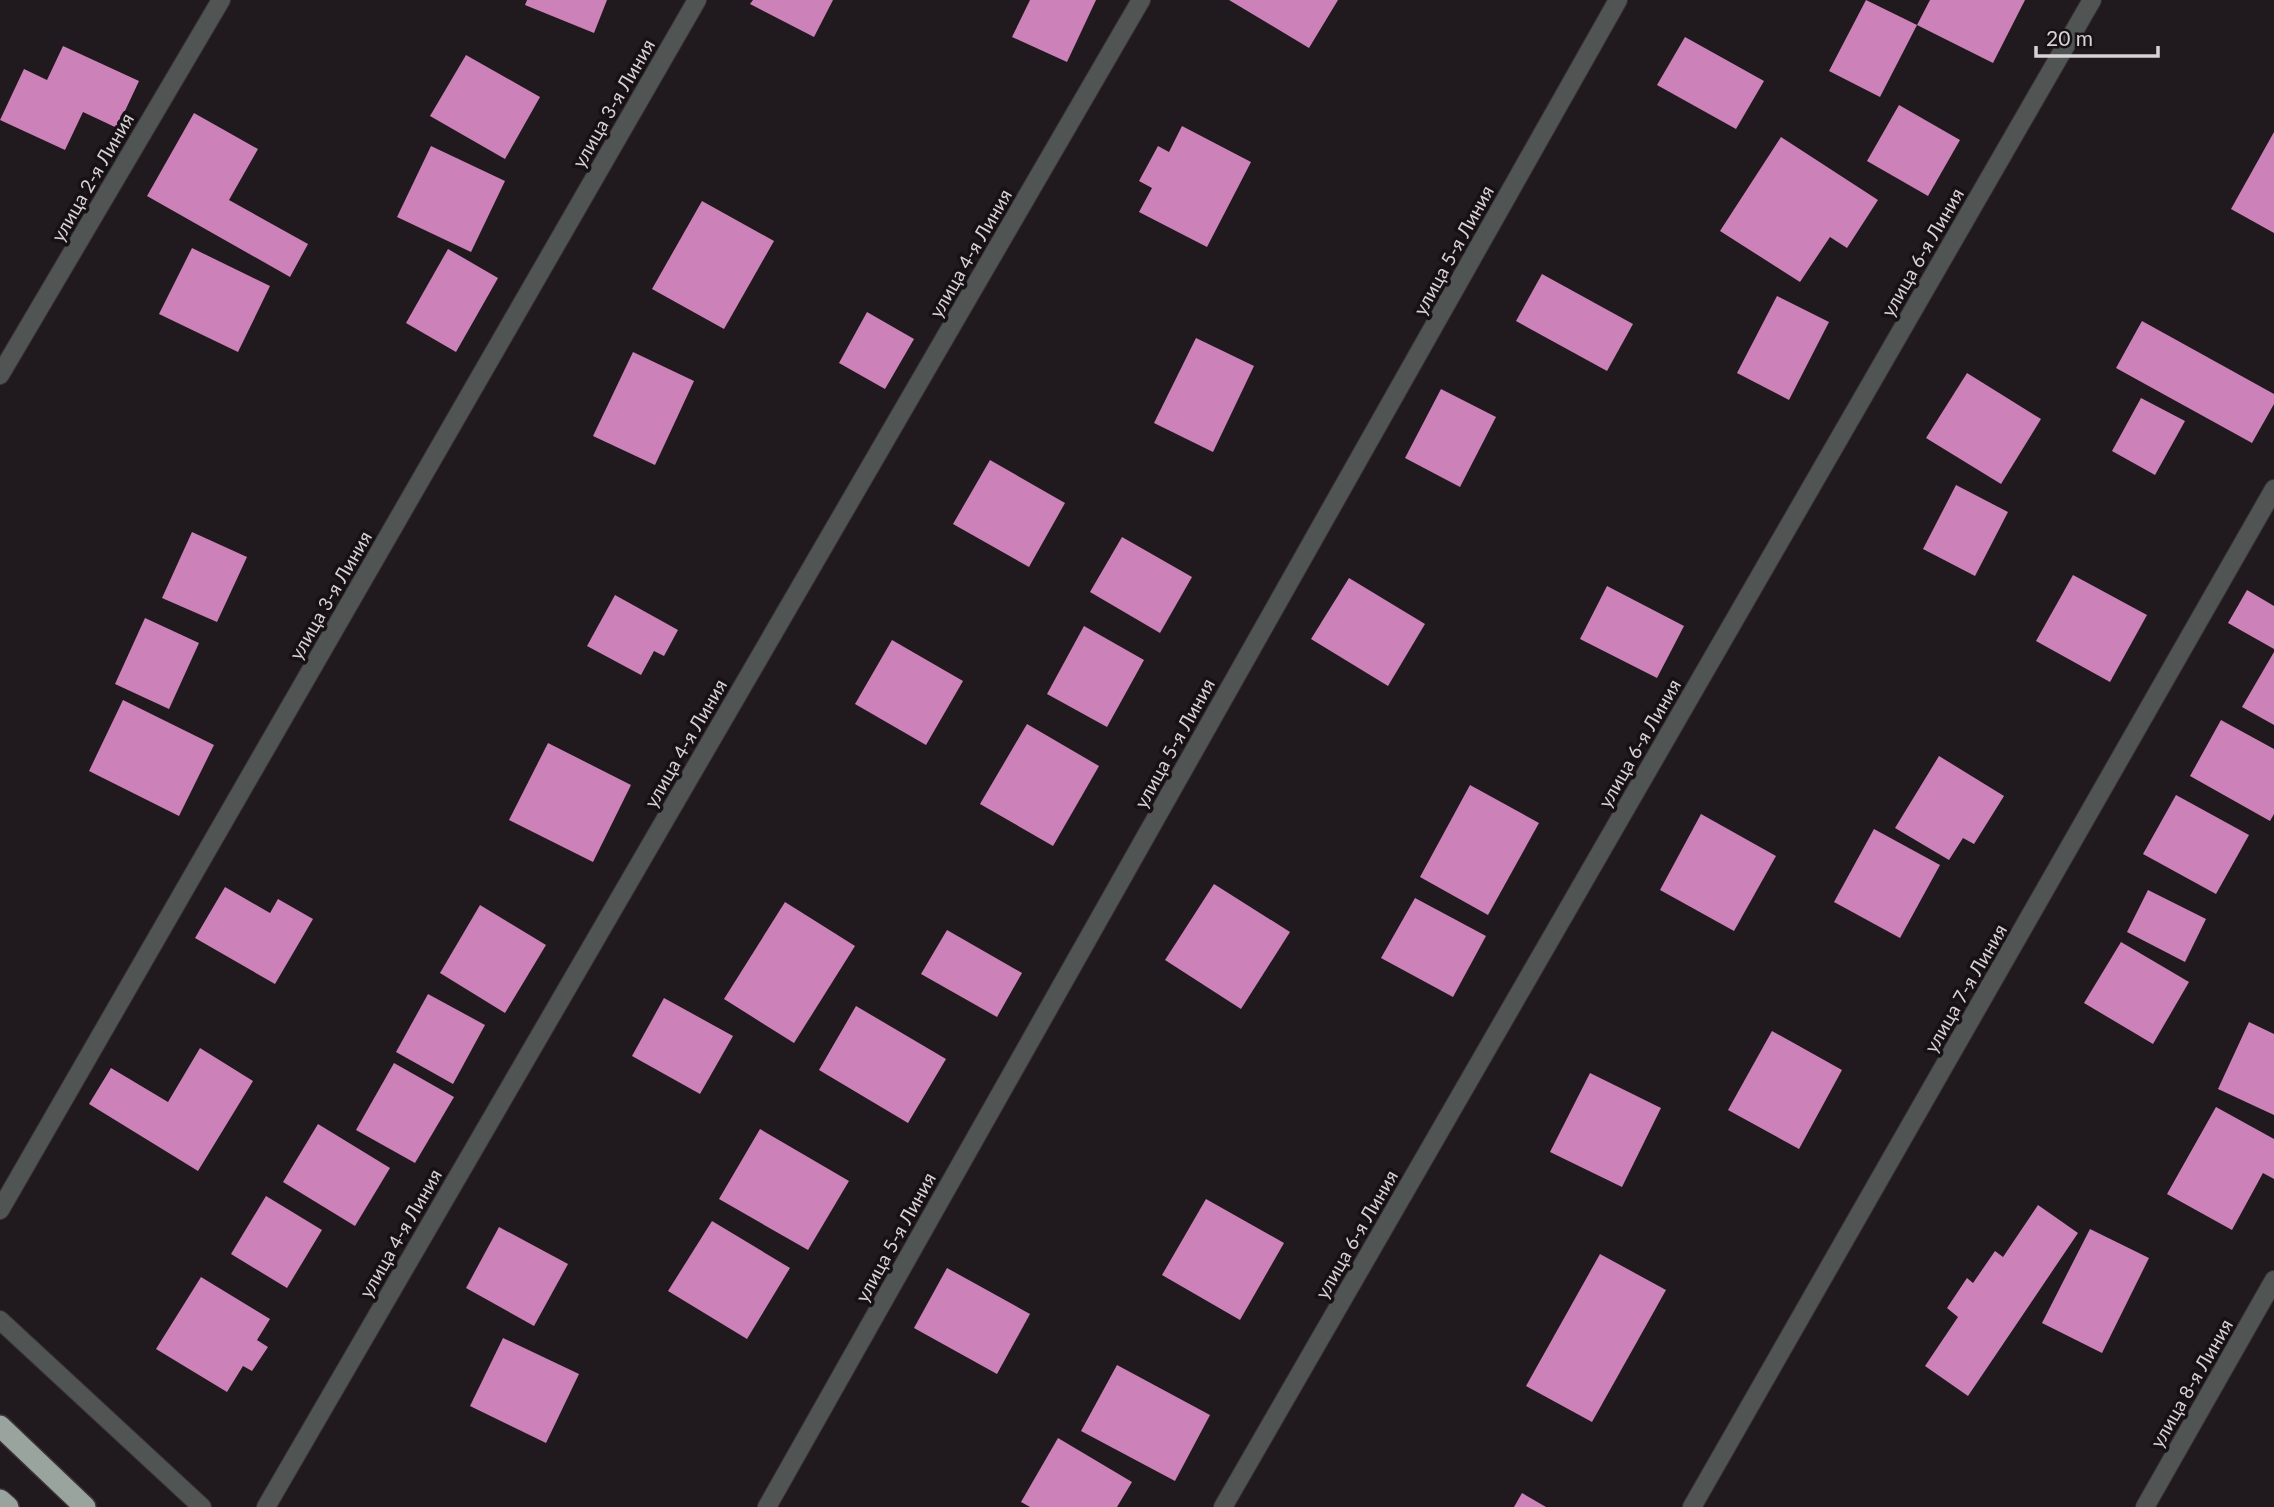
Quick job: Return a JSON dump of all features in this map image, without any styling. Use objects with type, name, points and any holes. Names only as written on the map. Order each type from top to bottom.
[{"type":"highway","points":[[0,1426],[85,1507]]},
{"type":"highway","points":[[0,1500],[8,1507]]},
{"type":"street","name":"улица 2-я Линия","points":[[0,375],[220,0]]},
{"type":"street","name":"улица 3-я Линия","points":[[0,1210],[697,0]]},
{"type":"street","name":"улица 4-я Линия","points":[[266,1507],[1141,0]]},
{"type":"street","name":"улица 5-я Линия","points":[[766,1507],[1618,0]]},
{"type":"street","name":"улица 6-я Линия","points":[[1223,1507],[2092,0]]},
{"type":"street","name":"улица 7-я Линия","points":[[1692,1507],[2274,489]]},
{"type":"street","name":"улица 8-я Линия","points":[[2144,1507],[2274,1280]]},
{"type":"street","points":[[0,1320],[202,1507]]},
{"type":"building","points":[[527,0],[607,0],[594,33],[525,5]]},
{"type":"building","points":[[753,0],[833,0],[814,37],[750,4]]},
{"type":"building","points":[[1030,0],[1096,0],[1067,62],[1012,37]]},
{"type":"building","points":[[1229,0],[1338,0],[1309,48]]},
{"type":"building","points":[[1866,0],[1917,25],[1880,97],[1829,71]]},
{"type":"building","points":[[1930,0],[2025,0],[1993,63],[1917,25]]},
{"type":"building","points":[[1685,37],[1764,81],[1736,129],[1657,85]]},
{"type":"building","points":[[63,46],[139,81],[117,128],[83,112],[65,150],[0,120],[24,69],[47,80]]},
{"type":"building","points":[[466,55],[540,97],[505,159],[430,116]]},
{"type":"building","points":[[1899,105],[1960,140],[1928,196],[1867,161]]},
{"type":"building","points":[[194,113],[258,149],[229,200],[308,244],[290,277],[147,196]]},
{"type":"building","points":[[1182,126],[1251,162],[1207,247],[1139,212],[1152,188],[1139,181],[1158,146],[1169,152]]},
{"type":"building","points":[[2274,132],[2274,233],[2231,209]]},
{"type":"building","points":[[1781,137],[1878,200],[1847,248],[1830,237],[1800,282],[1720,231]]},
{"type":"building","points":[[431,146],[505,181],[471,252],[397,217]]},
{"type":"building","points":[[702,201],[774,241],[724,329],[652,289]]},
{"type":"building","points":[[192,248],[270,286],[238,352],[159,314]]},
{"type":"building","points":[[448,249],[498,278],[456,352],[406,323]]},
{"type":"building","points":[[1542,274],[1633,324],[1607,371],[1516,321]]},
{"type":"building","points":[[1777,296],[1829,322],[1789,400],[1737,373]]},
{"type":"building","points":[[867,312],[914,339],[885,389],[839,363]]},
{"type":"building","points":[[2142,321],[2274,394],[2274,404],[2252,443],[2116,368]]},
{"type":"building","points":[[1196,338],[1254,366],[1213,452],[1154,423]]},
{"type":"building","points":[[633,352],[694,381],[655,465],[593,436]]},
{"type":"building","points":[[1967,373],[2041,419],[2001,484],[1926,438]]},
{"type":"building","points":[[1441,389],[1496,417],[1460,487],[1405,458]]},
{"type":"building","points":[[2141,398],[2185,421],[2155,475],[2112,451]]},
{"type":"building","points":[[990,460],[1065,503],[1029,567],[953,524]]},
{"type":"building","points":[[1956,485],[2008,512],[1975,576],[1923,549]]},
{"type":"building","points":[[192,532],[247,557],[217,622],[162,598]]},
{"type":"building","points":[[1122,537],[1192,577],[1160,633],[1090,592]]},
{"type":"building","points":[[2073,575],[2147,615],[2110,682],[2036,641]]},
{"type":"building","points":[[1349,578],[1425,624],[1388,686],[1311,639]]},
{"type":"building","points":[[1607,586],[1684,626],[1657,678],[1580,639]]},
{"type":"building","points":[[2247,590],[2274,606],[2274,649],[2228,623]]},
{"type":"building","points":[[615,595],[678,630],[664,656],[654,651],[641,675],[587,646]]},
{"type":"building","points":[[145,618],[199,643],[169,709],[115,684]]},
{"type":"building","points":[[1084,626],[1144,660],[1107,727],[1047,694]]},
{"type":"building","points":[[892,640],[963,681],[926,745],[855,704]]},
{"type":"building","points":[[2274,652],[2274,725],[2242,707]]},
{"type":"building","points":[[123,700],[214,745],[179,816],[89,771]]},
{"type":"building","points":[[2221,720],[2274,749],[2274,814],[2270,821],[2190,776]]},
{"type":"building","points":[[1027,724],[1099,766],[1053,846],[980,804]]},
{"type":"building","points":[[548,743],[631,785],[593,862],[509,820]]},
{"type":"building","points":[[1939,756],[2004,796],[1974,844],[1963,838],[1949,860],[1895,828]]},
{"type":"building","points":[[1470,785],[1539,823],[1488,915],[1420,877]]},
{"type":"building","points":[[2176,795],[2249,835],[2216,894],[2143,854]]},
{"type":"building","points":[[1701,814],[1776,856],[1734,931],[1660,890]]},
{"type":"building","points":[[1874,829],[1940,865],[1900,938],[1834,902]]},
{"type":"building","points":[[1214,884],[1290,932],[1241,1009],[1165,960]]},
{"type":"building","points":[[225,887],[270,913],[278,899],[313,919],[275,984],[195,938]]},
{"type":"building","points":[[2148,890],[2206,919],[2185,962],[2127,932]]},
{"type":"building","points":[[1415,898],[1486,936],[1453,997],[1381,958]]},
{"type":"building","points":[[785,902],[855,946],[794,1043],[724,999]]},
{"type":"building","points":[[480,905],[546,945],[505,1013],[440,973]]},
{"type":"building","points":[[947,930],[1022,973],[997,1017],[921,974]]},
{"type":"building","points":[[2121,942],[2189,982],[2153,1044],[2084,1003]]},
{"type":"building","points":[[428,994],[485,1025],[453,1084],[396,1052]]},
{"type":"building","points":[[664,998],[733,1036],[700,1094],[632,1056]]},
{"type":"building","points":[[856,1006],[946,1059],[908,1123],[819,1070]]},
{"type":"building","points":[[2249,1022],[2274,1034],[2274,1115],[2218,1089]]},
{"type":"building","points":[[1772,1031],[1842,1070],[1799,1149],[1728,1110]]},
{"type":"building","points":[[200,1048],[253,1081],[198,1171],[89,1104],[111,1068],[168,1102]]},
{"type":"building","points":[[394,1063],[454,1097],[415,1163],[356,1130]]},
{"type":"building","points":[[1590,1073],[1661,1108],[1622,1187],[1550,1152]]},
{"type":"building","points":[[2216,1107],[2274,1139],[2274,1179],[2263,1173],[2232,1230],[2167,1194]]},
{"type":"building","points":[[318,1124],[390,1168],[355,1226],[283,1182]]},
{"type":"building","points":[[760,1129],[849,1181],[808,1250],[719,1199]]},
{"type":"building","points":[[266,1196],[322,1230],[287,1288],[231,1254]]},
{"type":"building","points":[[1206,1199],[1284,1243],[1240,1320],[1162,1275]]},
{"type":"building","points":[[2038,1205],[2078,1233],[1968,1396],[1925,1366],[1958,1317],[1947,1308],[1967,1278],[1973,1283],[1995,1251],[2003,1257]]},
{"type":"building","points":[[712,1221],[790,1268],[747,1339],[668,1291]]},
{"type":"building","points":[[499,1227],[568,1264],[534,1326],[466,1288]]},
{"type":"building","points":[[2090,1229],[2149,1258],[2102,1353],[2042,1323]]},
{"type":"building","points":[[1600,1254],[1666,1290],[1592,1422],[1526,1386]]},
{"type":"building","points":[[947,1268],[1030,1314],[997,1374],[914,1328]]},
{"type":"building","points":[[201,1277],[270,1319],[257,1340],[268,1347],[252,1371],[243,1366],[227,1392],[156,1349]]},
{"type":"building","points":[[503,1338],[579,1374],[546,1443],[470,1406]]},
{"type":"building","points":[[1117,1365],[1210,1415],[1175,1481],[1081,1431]]},
{"type":"building","points":[[1058,1438],[1132,1482],[1117,1507],[1030,1507],[1021,1502]]},
{"type":"building","points":[[1522,1493],[1546,1507],[1514,1507]]}]
